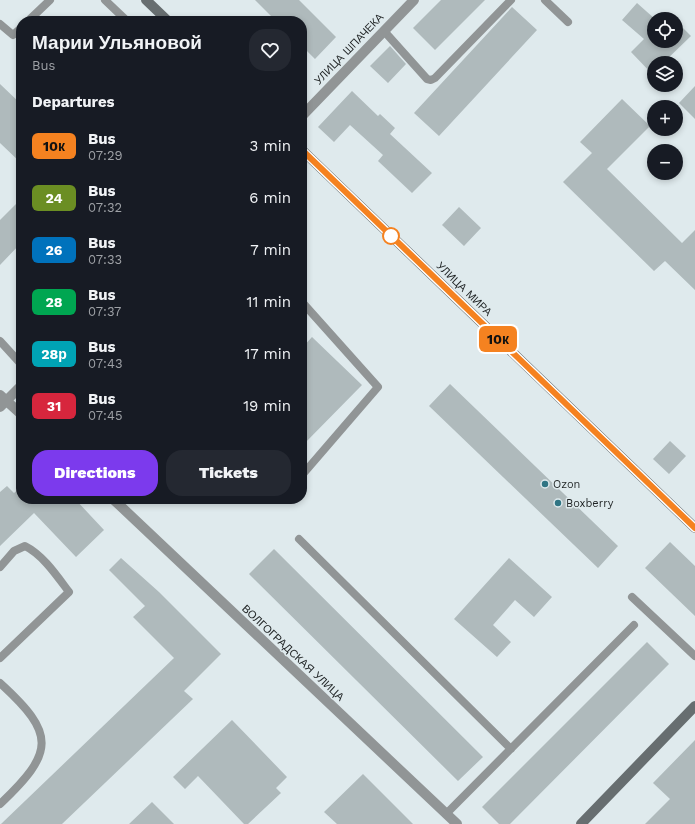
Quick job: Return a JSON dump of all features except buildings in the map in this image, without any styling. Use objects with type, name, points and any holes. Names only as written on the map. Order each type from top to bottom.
[{"type":"main road","points":[[146,0],[163,16]]},
{"type":"main road","name":"УЛИЦА МИРА","points":[[307,155],[695,528]]},
{"type":"main road","points":[[581,824],[695,706]]},
{"type":"street","name":"УЛИЦА ШПАЧЕКА","points":[[307,111],[414,0]]},
{"type":"street","points":[[16,390],[2,401],[16,411]]},
{"type":"street","name":"ВОЛГОГРАДСКАЯ УЛИЦА","points":[[118,504],[457,824]]},
{"type":"lane","points":[[33,16],[50,0]]},
{"type":"lane","points":[[105,0],[122,16]]},
{"type":"lane","points":[[384,31],[427,79],[431,80],[436,78],[511,0]]},
{"type":"lane","points":[[545,0],[568,22]]},
{"type":"lane","points":[[0,24],[13,35],[16,32]]},
{"type":"lane","points":[[307,308],[378,386],[307,469]]},
{"type":"lane","points":[[0,340],[16,358]]},
{"type":"lane","points":[[299,539],[511,749]]},
{"type":"lane","points":[[0,567],[14,551],[25,546],[32,550],[43,561],[69,592],[0,658]]},
{"type":"lane","points":[[632,597],[695,656]]},
{"type":"lane","points":[[446,814],[634,625]]},
{"type":"lane","points":[[0,683],[37,722],[42,734],[42,746],[32,771],[0,804]]},
{"type":"bus line","name":"10к","points":[[307,155],[695,528]]},
{"type":"place","name":"Ozon","points":[[545,484]]},
{"type":"place","name":"Boxberry","points":[[558,503]]}]
